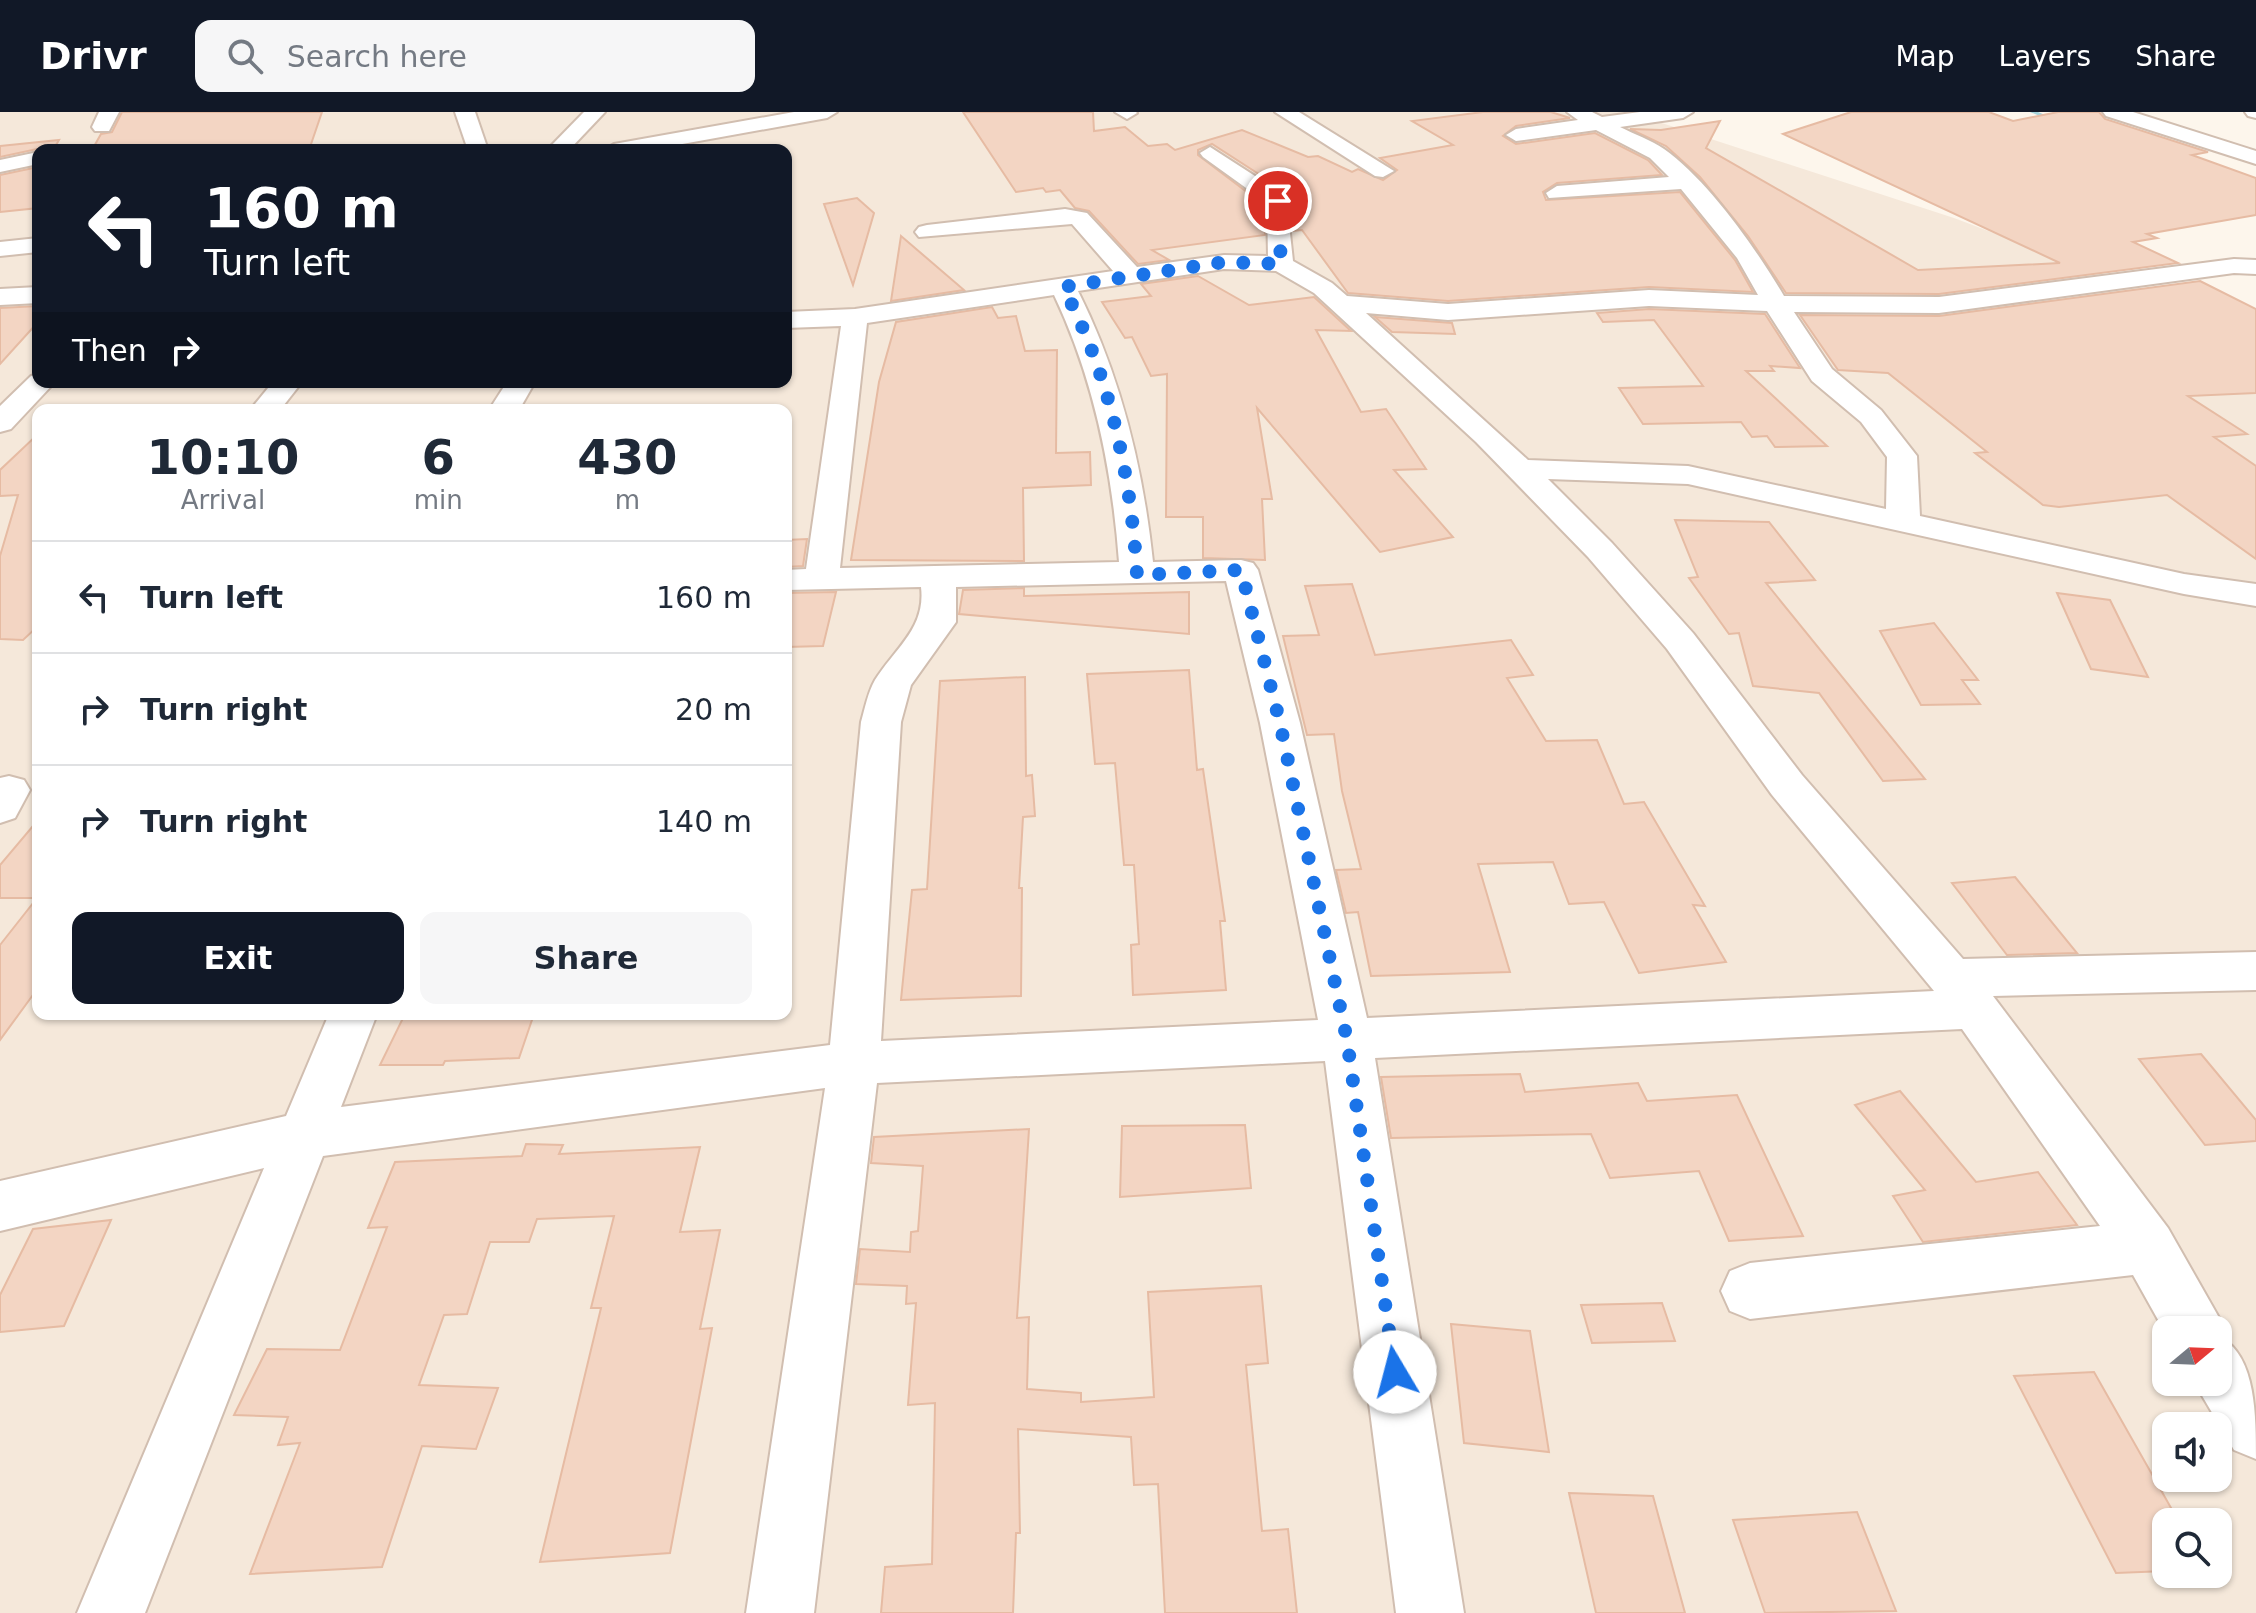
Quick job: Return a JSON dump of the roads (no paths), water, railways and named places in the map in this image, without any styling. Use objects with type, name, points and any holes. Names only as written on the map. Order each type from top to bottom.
[{"type":"street","points":[[465,112],[476,144]]},
{"type":"street","points":[[563,144],[595,112]]},
{"type":"street","points":[[648,144],[827,112]]},
{"type":"street","points":[[1285,112],[1383,171]]},
{"type":"street","points":[[1577,112],[1657,154],[1687,182],[1748,256],[1800,346],[1822,375],[1871,416],[1902,456],[1901,501],[1905,525]]},
{"type":"street","points":[[1516,135],[1683,112]]},
{"type":"street","points":[[2113,112],[2256,158]]},
{"type":"street","points":[[1210,153],[1278,201],[1281,264]]},
{"type":"street","points":[[0,166],[32,159]]},
{"type":"street","points":[[1557,193],[1687,182]]},
{"type":"street","points":[[927,232],[1065,216],[1079,218],[1132,277]]},
{"type":"street","points":[[0,249],[32,246]]},
{"type":"street","points":[[792,320],[855,317],[1224,262],[1281,264],[1306,276],[1487,436],[1600,550],[1680,641],[1787,785],[1963,994],[2148,1247],[2193,1316]]},
{"type":"street","points":[[1340,303],[1448,312],[1649,298],[1846,307],[1939,305],[2249,270]]},
{"type":"street","points":[[1063,287],[1087,333],[1106,388],[1134,535],[1137,575]]},
{"type":"street","points":[[0,297],[32,295]]},
{"type":"street","points":[[822,578],[855,317]]},
{"type":"street","points":[[0,423],[35,388]]},
{"type":"street","points":[[270,404],[283,388]]},
{"type":"street","points":[[1518,469],[1688,475],[2184,584],[2256,595]]},
{"type":"street","points":[[792,580],[1137,575],[1241,570],[1280,723],[1347,1040],[1430,1613]]},
{"type":"street","points":[[780,1613],[854,1063],[881,722],[892,684],[919,652],[938,622],[940,597],[937,576]]},
{"type":"street","points":[[0,1206],[303,1135],[854,1063],[1347,1040],[2256,971]]},
{"type":"street","points":[[111,1613],[351,1020]]},
{"type":"street","points":[[1750,1291],[2148,1247]]},
{"type":"street","points":[[2232,1379],[2256,1428]]},
{"type":"waterway","points":[[2033,112],[2056,121]]}]
